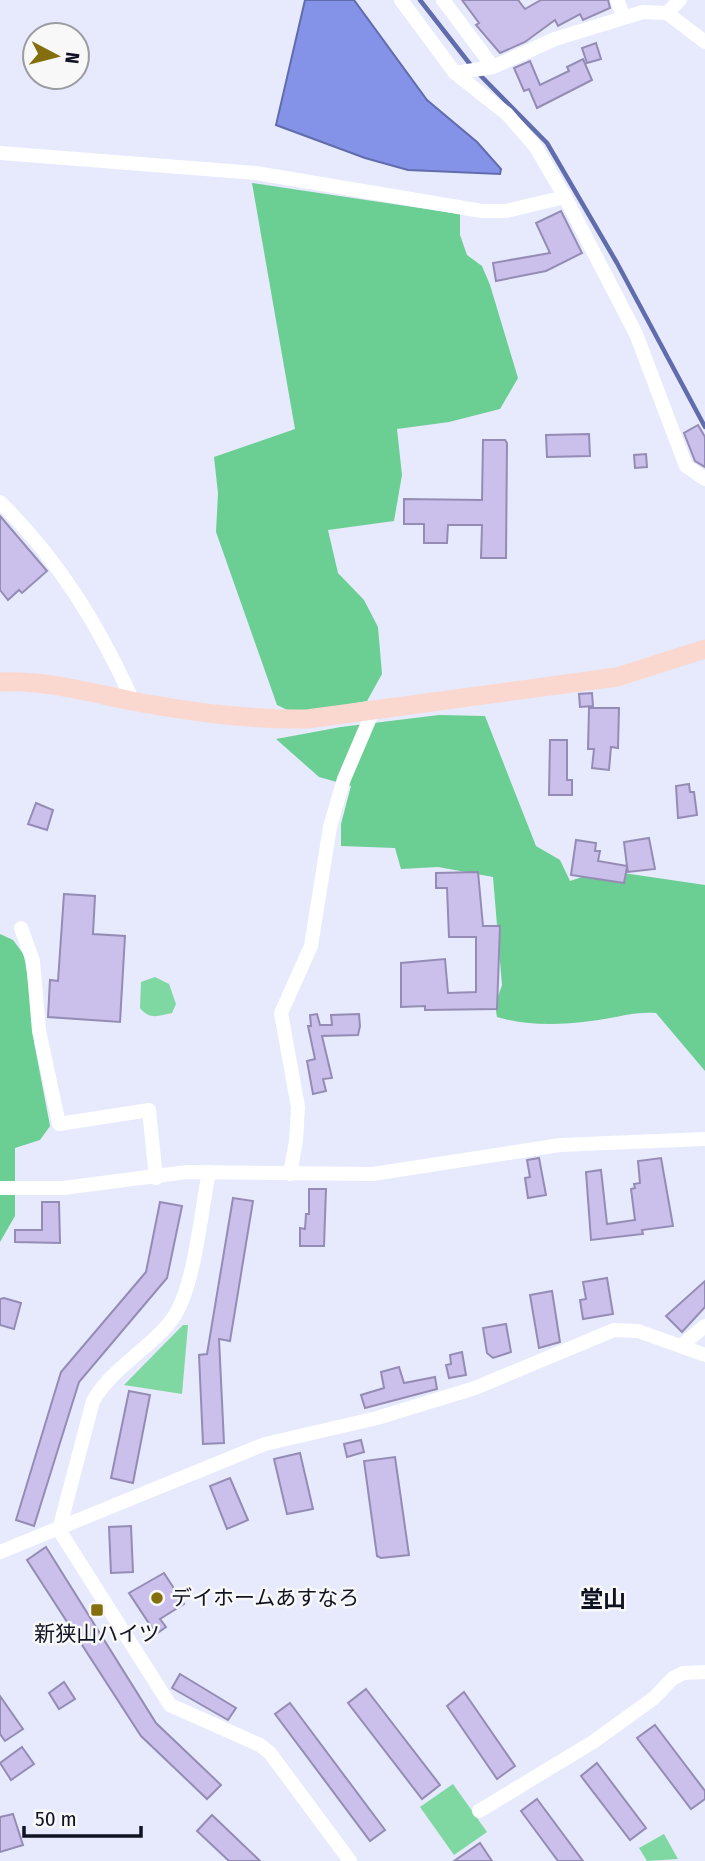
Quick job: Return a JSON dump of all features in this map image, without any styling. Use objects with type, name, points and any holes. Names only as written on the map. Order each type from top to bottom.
[{"type":"street","points":[[401,0],[459,72],[508,114],[535,146],[565,197],[636,334],[686,466],[705,479]]},
{"type":"street","points":[[443,0],[490,67]]},
{"type":"street","points":[[617,0],[624,17]]},
{"type":"street","points":[[667,13],[680,0]]},
{"type":"street","points":[[459,72],[490,67],[555,39],[643,12],[667,13],[705,42]]},
{"type":"street","points":[[0,153],[256,173],[482,211],[506,211],[565,197]]},
{"type":"street","points":[[0,502],[62,571],[116,664],[133,701]]},
{"type":"street","points":[[0,682],[22,681],[258,720],[307,719],[617,677],[705,649]]},
{"type":"street","points":[[289,1174],[296,1141],[298,1107],[281,1013],[311,946],[330,827],[344,779],[373,711]]},
{"type":"street","points":[[21,928],[33,961],[39,1031],[59,1124],[149,1110],[156,1178]]},
{"type":"street","points":[[0,1188],[63,1188],[209,1172],[373,1174],[560,1145],[705,1139]]},
{"type":"street","points":[[209,1172],[184,1295],[174,1317],[101,1386],[93,1401],[59,1530],[170,1704],[260,1745],[270,1753],[350,1861]]},
{"type":"street","points":[[681,1346],[705,1326]]},
{"type":"street","points":[[0,1552],[265,1444],[377,1418],[475,1388],[614,1329],[638,1331],[705,1355]]},
{"type":"street","points":[[479,1811],[593,1742],[654,1698],[672,1679],[683,1673],[705,1672]]},
{"type":"green space","points":[[252,183],[460,214],[460,235],[467,255],[482,266],[490,285],[518,378],[500,409],[449,422],[397,429],[402,475],[394,521],[328,530],[338,573],[364,600],[378,627],[382,674],[367,701],[296,714],[277,705],[216,532],[218,493],[214,457],[295,429]]},
{"type":"green space","points":[[439,715],[485,716],[536,846],[560,860],[570,881],[603,870],[705,885],[705,1071],[656,1013],[555,1024],[520,1022],[497,1017],[495,1005],[502,985],[493,877],[438,867],[401,869],[395,848],[341,846],[341,824],[351,786],[319,777],[276,739],[341,727]]},
{"type":"green space","points":[[0,934],[13,940],[24,955],[35,1024],[34,1042],[50,1126],[40,1140],[15,1148],[15,1216],[0,1242]]},
{"type":"green space","points":[[155,977],[169,984],[176,1004],[172,1013],[151,1016],[140,1008],[141,982]]},
{"type":"green space","points":[[183,1325],[188,1325],[182,1394],[124,1385]]},
{"type":"green space","points":[[453,1784],[487,1832],[454,1855],[420,1807]]},
{"type":"green space","points":[[664,1834],[678,1859],[647,1861],[639,1848]]},
{"type":"water","points":[[305,0],[354,0],[427,100],[477,142],[501,169],[500,174],[408,170],[365,158],[276,125]]},
{"type":"building","points":[[462,0],[518,0],[525,9],[541,0],[608,0],[610,8],[583,20],[580,14],[558,26],[555,20],[525,42],[500,53],[476,25],[479,23]]},
{"type":"building","points":[[596,43],[601,59],[587,63],[582,48]]},
{"type":"building","points":[[583,59],[592,80],[537,108],[529,89],[524,91],[514,68],[530,61],[540,85],[569,71],[567,67]]},
{"type":"building","points":[[561,211],[582,253],[546,271],[496,281],[493,263],[550,253],[536,223]]},
{"type":"building","points":[[698,425],[705,437],[705,467],[695,461],[684,433]]},
{"type":"building","points":[[589,434],[590,456],[547,457],[546,435]]},
{"type":"building","points":[[483,440],[505,440],[507,443],[506,558],[481,558],[482,525],[448,525],[447,543],[424,543],[424,524],[404,524],[404,499],[482,500]]},
{"type":"building","points":[[646,454],[647,467],[635,468],[634,455]]},
{"type":"building","points":[[0,516],[47,571],[22,593],[19,590],[8,600],[0,590]]},
{"type":"building","points":[[592,693],[593,706],[580,707],[579,694]]},
{"type":"building","points":[[589,708],[619,708],[618,748],[611,747],[609,770],[592,768],[594,749],[588,749]]},
{"type":"building","points":[[550,740],[567,740],[567,780],[572,780],[572,795],[549,795]]},
{"type":"building","points":[[689,784],[690,792],[694,792],[697,815],[678,818],[676,786]]},
{"type":"building","points":[[36,803],[53,810],[47,830],[28,824]]},
{"type":"building","points":[[649,838],[655,869],[628,872],[627,867],[624,883],[571,875],[576,840],[596,843],[595,851],[600,851],[598,861],[627,866],[624,842]]},
{"type":"building","points":[[478,872],[483,926],[500,926],[497,1009],[425,1010],[425,1006],[401,1007],[401,963],[445,959],[448,993],[476,992],[476,937],[449,937],[447,888],[436,888],[436,873]]},
{"type":"building","points":[[64,894],[95,896],[93,934],[125,936],[120,1022],[48,1017],[50,980],[58,981]]},
{"type":"building","points":[[317,1014],[320,1025],[332,1025],[331,1015],[359,1014],[360,1026],[358,1035],[322,1036],[332,1078],[323,1079],[326,1091],[313,1094],[307,1061],[315,1059],[308,1026],[311,1026],[310,1015]]},
{"type":"building","points":[[539,1158],[546,1195],[528,1198],[525,1178],[530,1177],[527,1160]]},
{"type":"building","points":[[661,1158],[673,1226],[642,1230],[643,1234],[591,1240],[586,1172],[601,1170],[607,1224],[635,1220],[631,1189],[635,1188],[634,1184],[640,1183],[638,1161]]},
{"type":"building","points":[[309,1189],[326,1189],[324,1246],[300,1246],[300,1228],[305,1229],[306,1214],[309,1214]]},
{"type":"building","points":[[233,1198],[253,1201],[230,1341],[219,1339],[224,1443],[203,1444],[199,1355],[207,1354]]},
{"type":"building","points":[[42,1202],[59,1202],[60,1243],[15,1242],[15,1230],[42,1230]]},
{"type":"building","points":[[160,1202],[182,1206],[167,1278],[79,1382],[34,1526],[16,1520],[61,1372],[146,1272]]},
{"type":"building","points":[[607,1278],[613,1314],[583,1319],[580,1300],[586,1299],[583,1282]]},
{"type":"building","points":[[705,1281],[705,1307],[682,1332],[666,1316]]},
{"type":"building","points":[[552,1291],[560,1342],[539,1348],[530,1295]]},
{"type":"building","points":[[0,1299],[21,1303],[14,1329],[0,1325]]},
{"type":"building","points":[[506,1324],[511,1352],[493,1358],[487,1353],[483,1328]]},
{"type":"building","points":[[462,1352],[466,1375],[449,1378],[446,1365],[451,1364],[450,1355]]},
{"type":"building","points":[[399,1367],[404,1383],[435,1377],[437,1389],[365,1408],[361,1395],[384,1388],[381,1372]]},
{"type":"building","points":[[129,1391],[150,1395],[133,1483],[111,1478]]},
{"type":"building","points":[[361,1440],[364,1452],[347,1457],[344,1444]]},
{"type":"building","points":[[300,1453],[313,1509],[287,1514],[274,1459]]},
{"type":"building","points":[[395,1457],[409,1555],[381,1558],[377,1556],[364,1461]]},
{"type":"building","points":[[230,1478],[248,1520],[227,1529],[210,1486]]},
{"type":"building","points":[[131,1526],[133,1572],[111,1573],[109,1527]]},
{"type":"building","points":[[46,1547],[156,1723],[221,1785],[207,1799],[141,1736],[27,1560]]},
{"type":"building","name":"デイホームあすなろ","points":[[164,1573],[184,1604],[160,1619],[166,1627],[156,1634],[129,1593]]},
{"type":"building","points":[[180,1674],[236,1708],[228,1720],[172,1688]]},
{"type":"building","points":[[64,1682],[75,1699],[59,1709],[49,1693]]},
{"type":"building","points":[[366,1689],[440,1785],[422,1799],[348,1703]]},
{"type":"building","points":[[464,1692],[515,1766],[497,1779],[447,1706]]},
{"type":"building","points":[[0,1696],[23,1729],[5,1741],[0,1734]]},
{"type":"building","points":[[290,1703],[385,1830],[370,1841],[275,1714]]},
{"type":"building","points":[[655,1725],[705,1791],[705,1799],[691,1809],[637,1738]]},
{"type":"building","points":[[22,1747],[34,1764],[11,1780],[0,1763]]},
{"type":"building","points":[[597,1763],[646,1828],[630,1840],[581,1776]]},
{"type":"building","points":[[537,1799],[583,1861],[558,1861],[521,1811]]},
{"type":"building","points":[[13,1814],[23,1845],[0,1852],[0,1817]]},
{"type":"building","points":[[212,1815],[260,1861],[229,1861],[197,1831]]},
{"type":"building","points":[[480,1843],[492,1861],[454,1861]]},
{"type":"waterway","points":[[420,0],[473,68]]},
{"type":"waterway","points":[[479,74],[547,143],[617,263],[705,427]]},
{"type":"place","name":"デイホームあすなろ","points":[[157,1598]]},
{"type":"place","name":"新狭山ハイツ","points":[[97,1610]]},
{"type":"district","name":"堂山","points":[[603,1599]]}]
